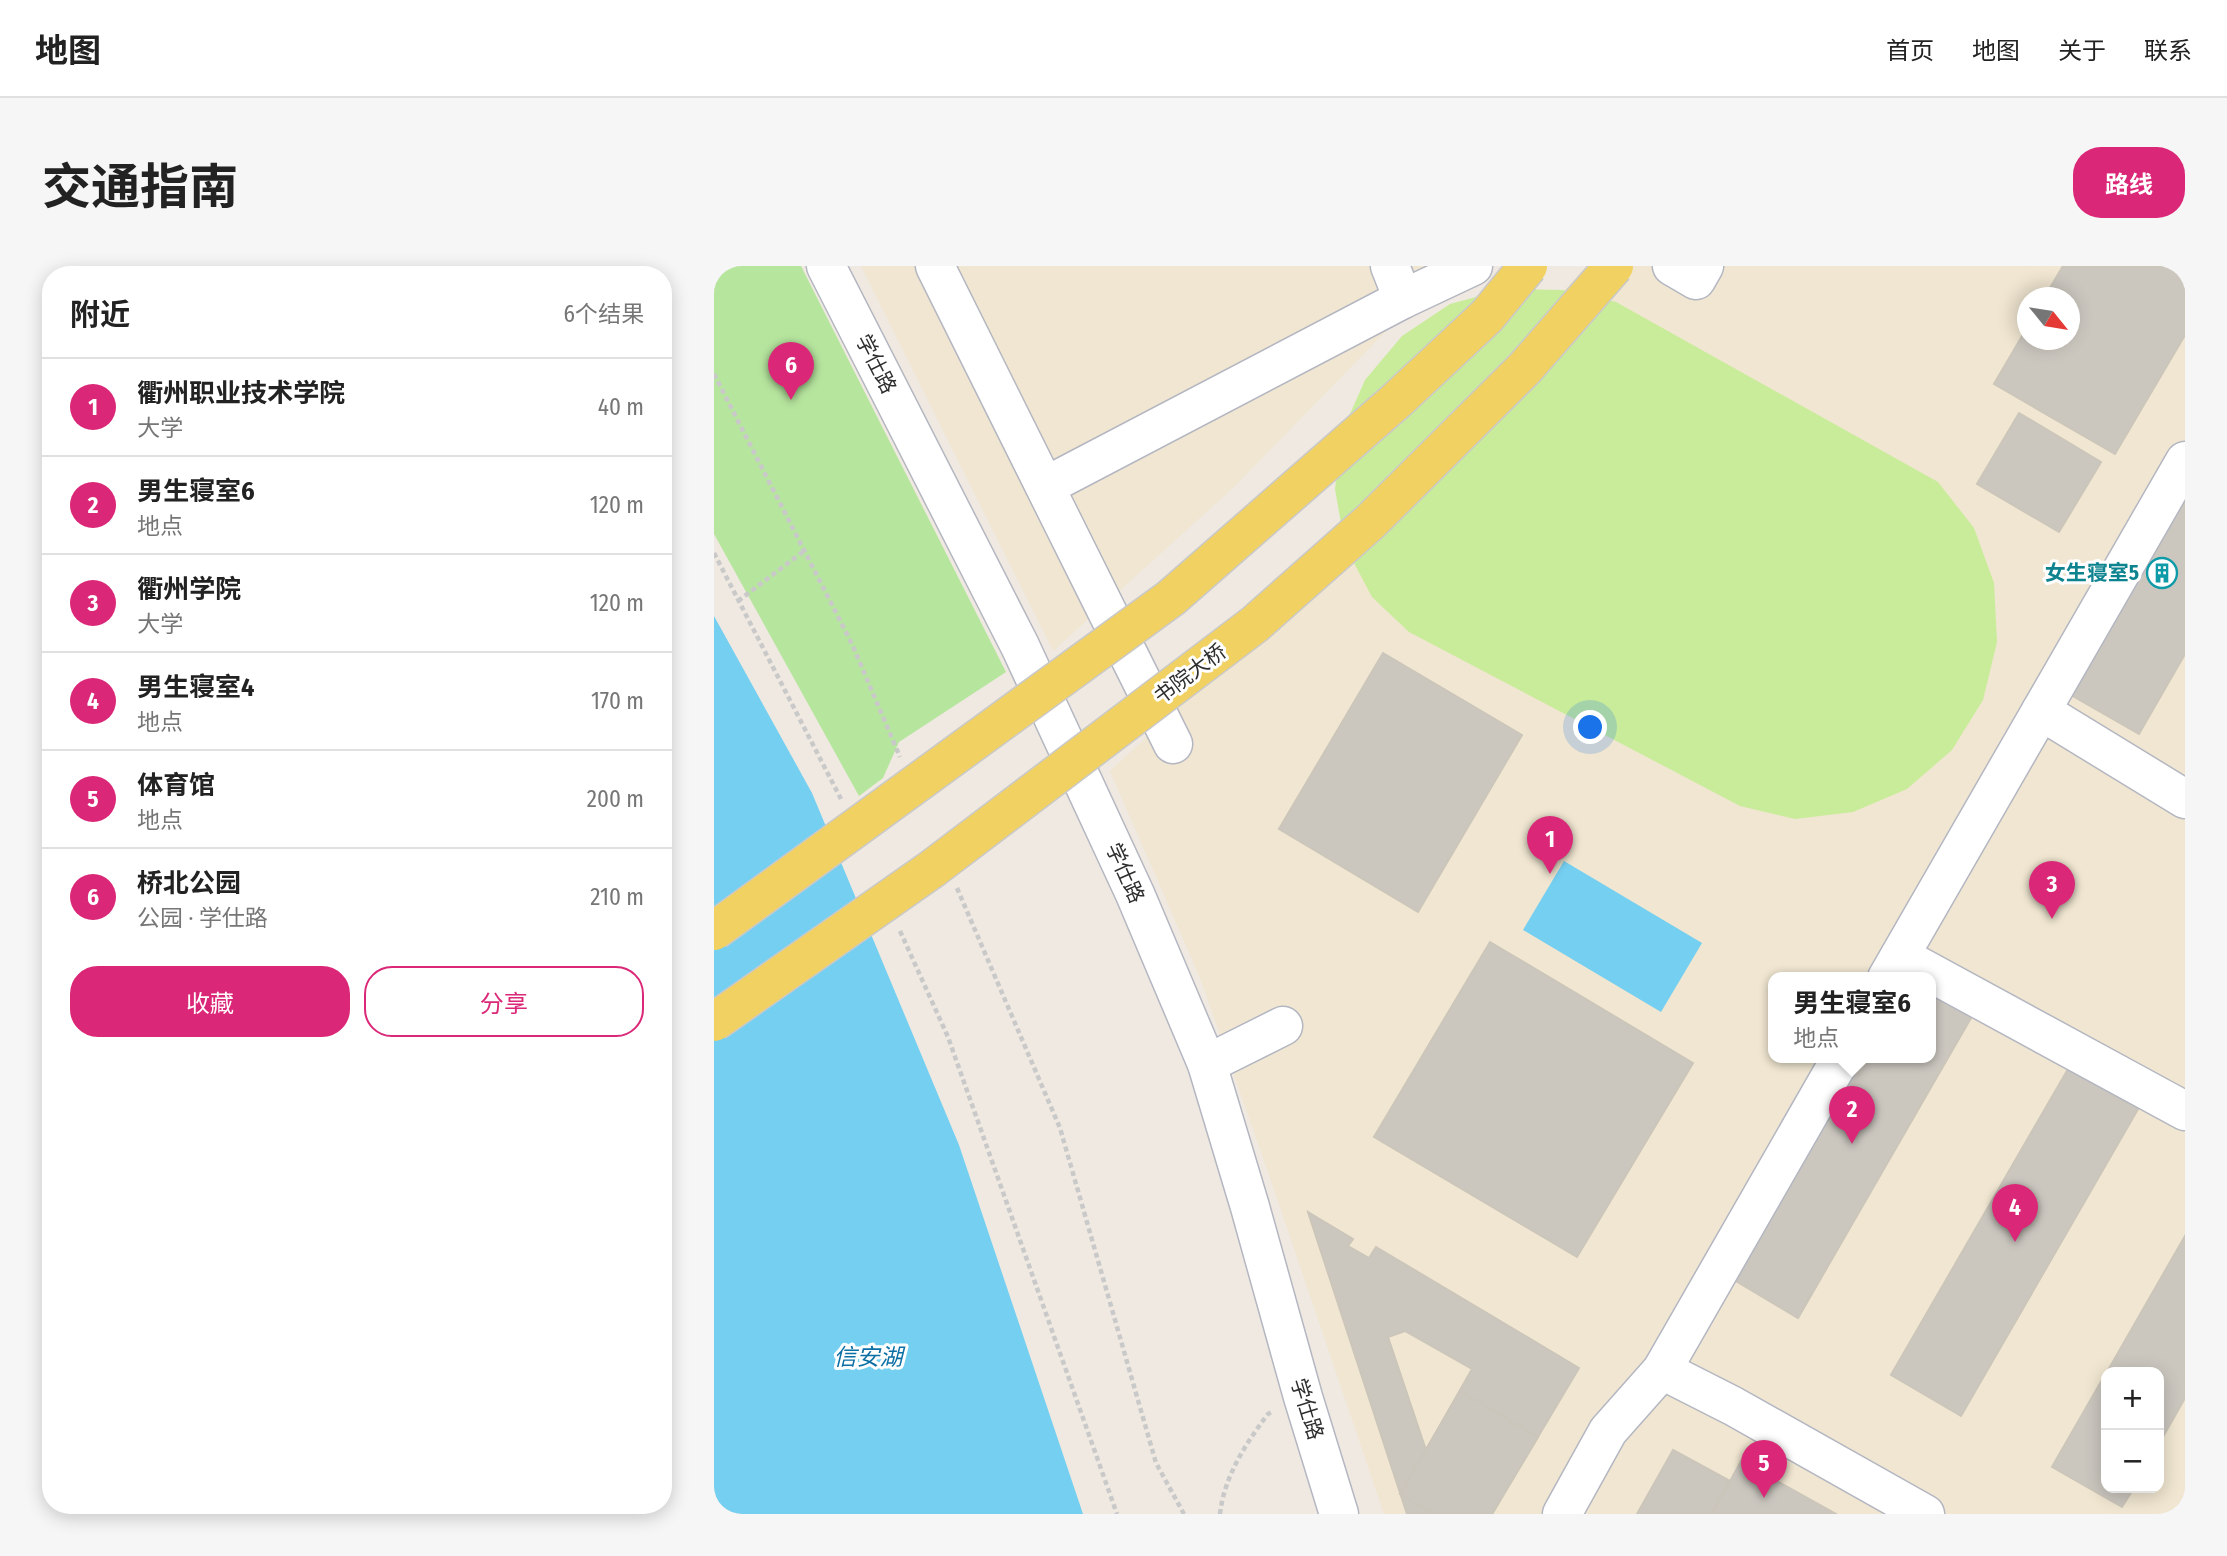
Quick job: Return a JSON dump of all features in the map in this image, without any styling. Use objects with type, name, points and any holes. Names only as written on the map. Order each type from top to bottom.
[{"type":"main road","points":[[714,931],[1171,598],[1396,401],[1488,316],[1528,266]]},
{"type":"main road","name":"书院大桥","points":[[714,1022],[932,869],[1255,624],[1370,522],[1525,368],[1614,266]]},
{"type":"street","name":"学仕路","points":[[825,266],[1020,646],[1135,894],[1207,1064],[1339,1514]]},
{"type":"street","points":[[935,266],[1173,744]]},
{"type":"street","points":[[1046,486],[1397,283],[1473,266]]},
{"type":"street","points":[[1672,266],[1696,280],[1704,266]]},
{"type":"street","points":[[1894,967],[2185,461]]},
{"type":"street","points":[[2041,711],[2185,799]]},
{"type":"street","points":[[1936,988],[2185,1111]]},
{"type":"street","points":[[1207,1064],[1283,1026]]},
{"type":"street","points":[[1562,1514],[1608,1431],[1661,1370],[1838,1063]]},
{"type":"street","points":[[1661,1370],[1733,1406],[1925,1514]]},
{"type":"path","points":[[714,374],[852,644],[901,759]]},
{"type":"path","points":[[738,601],[804,551]]},
{"type":"path","points":[[714,554],[828,771],[845,809]]},
{"type":"path","points":[[956,886],[1060,1128],[1156,1463],[1184,1514]]},
{"type":"path","points":[[897,923],[948,1037],[1117,1514]]},
{"type":"path","points":[[1220,1514],[1221,1502],[1242,1449],[1268,1414],[1303,1397]]},
{"type":"shaded area","points":[[861,266],[1439,266],[1396,321],[1233,488],[1053,651]]},
{"type":"shaded area","points":[[1586,266],[2185,266],[2185,1514],[1384,1514],[1200,978],[1110,771],[1222,668]]},
{"type":"green space","points":[[714,266],[801,266],[1006,672],[899,742],[883,778],[859,796],[714,534]]},
{"type":"green space","points":[[1505,289],[1562,290],[1616,302],[1938,482],[1974,528],[1994,583],[1997,642],[1983,700],[1952,750],[1907,789],[1853,812],[1795,819],[1740,806],[1409,632],[1372,597],[1345,546],[1335,489],[1342,432],[1365,380],[1402,336],[1450,304]]},
{"type":"water","name":"信安湖","points":[[714,616],[812,793],[959,1145],[1083,1514],[714,1514]]},
{"type":"water","points":[[1564,861],[1702,943],[1661,1012],[1523,930]]},
{"type":"building","points":[[2063,266],[2185,266],[2185,335],[2115,454],[1994,384],[2017,345],[2017,350],[2080,350],[2080,287],[2051,287]]},
{"type":"building","points":[[2019,413],[2101,462],[2059,532],[1977,484]]},
{"type":"building","name":"女生寝室5","points":[[2185,492],[2185,654],[2139,734],[2069,694]]},
{"type":"building","points":[[1383,653],[1522,735],[1418,912],[1279,829]]},
{"type":"building","points":[[1490,942],[1693,1063],[1577,1257],[1374,1137]]},
{"type":"building","points":[[1936,988],[1975,1011],[1798,1318],[1729,1277],[1852,1063],[1936,1063]]},
{"type":"building","points":[[2068,1069],[2138,1109],[1961,1416],[1891,1375]]},
{"type":"building","points":[[1308,1212],[1353,1239],[1348,1246],[1369,1258],[1376,1247],[1579,1368],[1492,1514],[1407,1514]],"holes":[[[1405,1331],[1472,1369],[1426,1450],[1388,1337]]]},
{"type":"building","points":[[2185,1236],[2185,1398],[2164,1435],[2164,1367],[2110,1367]]},
{"type":"building","points":[[2101,1382],[2101,1493],[2131,1493],[2122,1507],[2052,1467]]},
{"type":"building","points":[[1460,1391],[1538,1437],[1492,1514],[1433,1514],[1400,1494]]},
{"type":"building","points":[[1673,1450],[1730,1481],[1712,1514],[1637,1514]]},
{"type":"building","points":[[1741,1461],[1836,1514],[1712,1514]]},
{"type":"place","name":"桥北公园","points":[[791,400]]},
{"type":"place","name":"女生寝室5","points":[[2162,573]]},
{"type":"place","name":"衢州职业技术学院","points":[[1550,874]]},
{"type":"place","name":"衢州学院","points":[[2052,919]]},
{"type":"place","name":"男生寝室6","points":[[1852,1144]]},
{"type":"place","name":"男生寝室4","points":[[2015,1242]]},
{"type":"place","name":"体育馆","points":[[1764,1498]]}]
